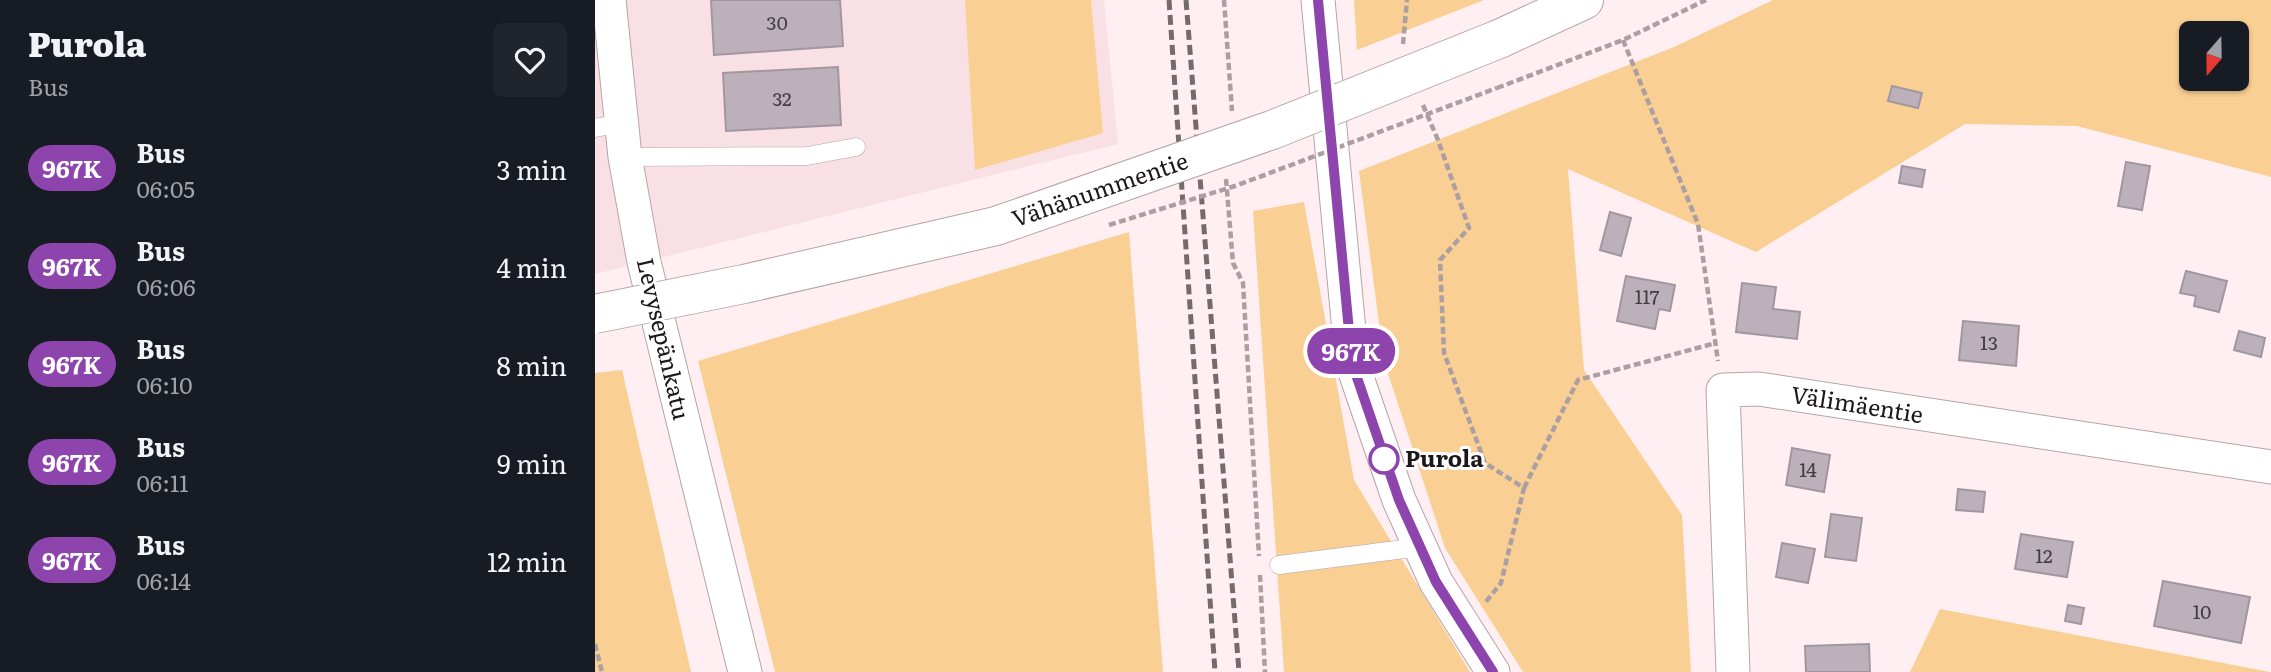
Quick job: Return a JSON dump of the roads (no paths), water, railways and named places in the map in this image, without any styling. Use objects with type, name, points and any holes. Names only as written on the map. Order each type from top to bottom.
[{"type":"main road","name":"Vähänummentie","points":[[595,314],[744,284],[996,226],[1272,130],[1499,39],[1584,0]]},
{"type":"street","name":"Levysepänkatu","points":[[609,0],[609,125],[625,157],[644,262],[663,345],[745,672]]},
{"type":"street","points":[[1318,0],[1352,363],[1399,500],[1420,548],[1436,582],[1493,672]]},
{"type":"street","name":"Välimäentie","points":[[1733,672],[1723,390],[1759,389],[2271,467]]},
{"type":"lane","points":[[625,157],[807,156],[856,147]]},
{"type":"lane","points":[[1279,565],[1420,548]]},
{"type":"railway","points":[[1169,0],[1215,672]]},
{"type":"railway","points":[[1186,0],[1239,672]]},
{"type":"place","name":"Purola","points":[[1384,459]]}]
